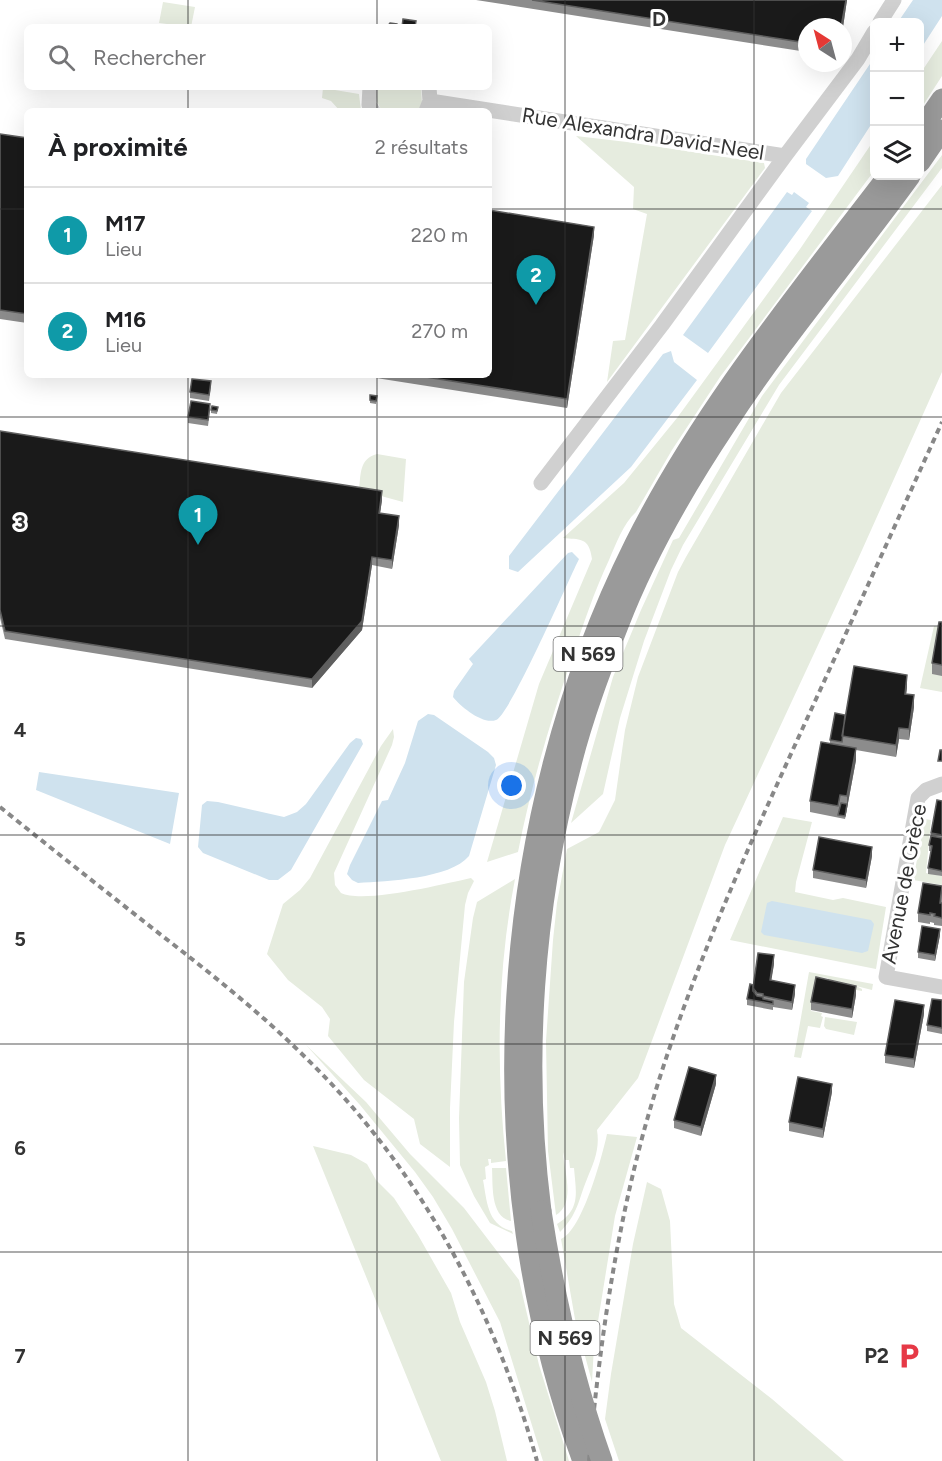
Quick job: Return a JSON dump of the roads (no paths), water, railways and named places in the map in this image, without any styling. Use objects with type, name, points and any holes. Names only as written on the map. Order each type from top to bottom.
[{"type":"highway","points":[[923,126],[942,99]]},
{"type":"highway","points":[[924,156],[942,130]]},
{"type":"highway","name":"N 569","points":[[584,1461],[542,1322],[532,1212],[515,1107],[517,977],[525,901],[538,831],[554,763],[578,681],[603,615],[635,544],[710,415],[757,348],[885,180]]},
{"type":"highway","name":"N 569","points":[[602,1461],[570,1359],[549,1265],[532,1212],[531,1053],[535,979],[543,905],[571,764],[619,621],[651,552],[684,492],[726,423],[771,358],[907,180]]},
{"type":"street","points":[[883,18],[894,0]]},
{"type":"street","points":[[541,483],[662,325],[858,59],[870,39]]},
{"type":"street","points":[[370,90],[369,105],[371,108]]},
{"type":"street","name":"Rue Alexandra David-Neel","points":[[428,100],[479,108]]},
{"type":"street","name":"Rue Alexandra David-Neel","points":[[492,110],[785,156]]},
{"type":"street","name":"Avenue de Grèce","points":[[942,784],[926,790],[918,798],[886,977],[942,987]]},
{"type":"water","points":[[913,0],[942,0],[942,16],[924,44],[924,18],[901,18]]},
{"type":"water","points":[[870,64],[870,126],[838,176],[826,178],[806,164],[806,159]]},
{"type":"water","points":[[787,192],[792,195],[794,192],[809,203],[806,207],[812,211],[708,353],[683,335]]},
{"type":"water","points":[[671,351],[674,362],[697,380],[631,467],[518,572],[509,569],[509,556],[663,354]]},
{"type":"water","points":[[572,552],[579,559],[526,673],[503,713],[496,720],[479,718],[461,706],[453,697],[454,691],[473,664],[469,659],[568,553]]},
{"type":"water","points":[[428,714],[434,715],[494,758],[496,765],[469,856],[448,870],[433,874],[401,880],[358,883],[347,874],[350,865],[382,801],[388,800],[405,763],[418,721]]},
{"type":"water","points":[[356,738],[361,739],[363,744],[291,870],[278,880],[269,880],[203,853],[198,847],[202,805],[207,801],[284,817],[297,812],[306,804]]},
{"type":"water","points":[[39,772],[179,793],[170,844],[36,790]]},
{"type":"water","points":[[772,901],[871,920],[874,924],[868,951],[862,953],[764,935],[761,932],[767,903]]},
{"type":"railway","points":[[589,1461],[603,1335],[625,1209],[645,1127],[676,1029],[712,933],[753,839],[942,422]]},
{"type":"railway","points":[[0,807],[253,1009],[308,1060],[348,1102],[419,1195],[476,1297],[520,1405],[537,1461]]},
{"type":"place","name":"M16","points":[[536,305]]},
{"type":"place","name":"M17","points":[[198,545]]},
{"type":"place","name":"P2","points":[[909,1356]]}]
